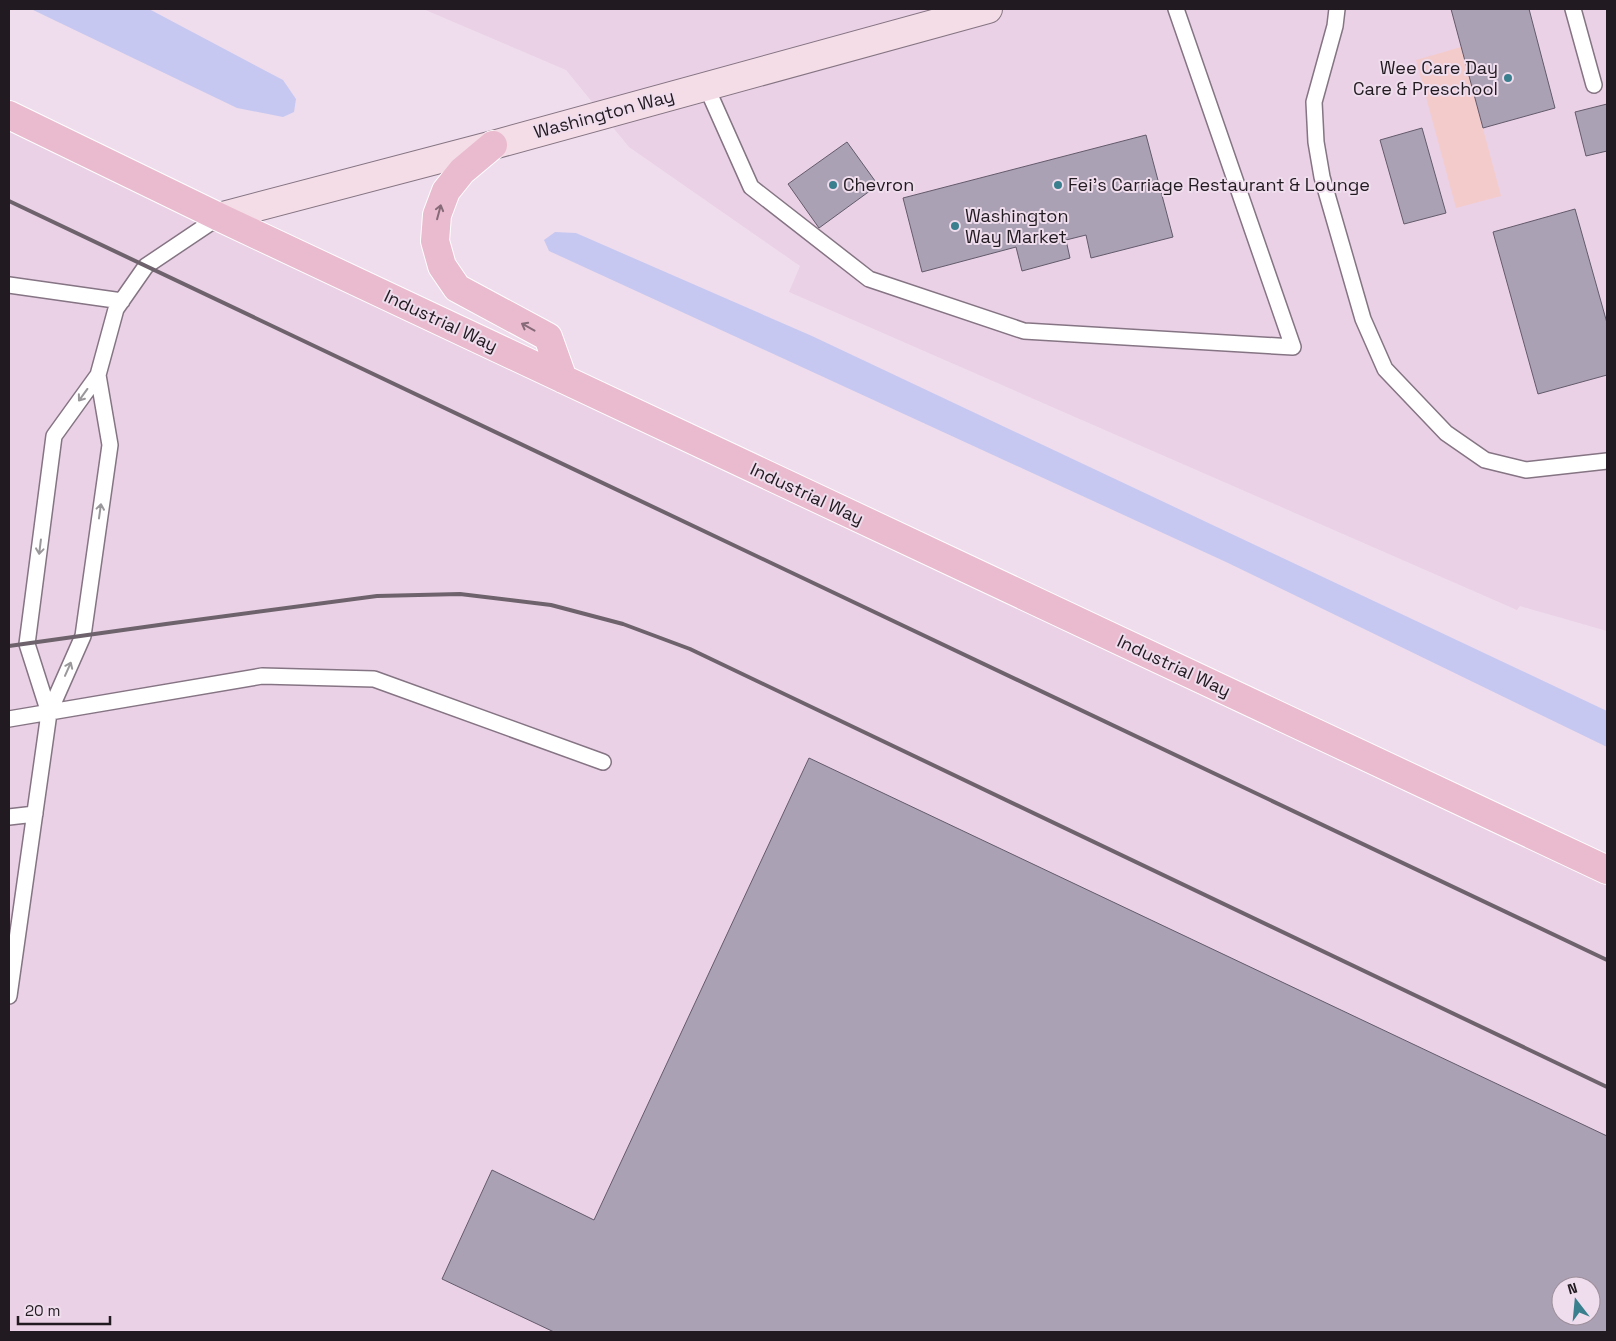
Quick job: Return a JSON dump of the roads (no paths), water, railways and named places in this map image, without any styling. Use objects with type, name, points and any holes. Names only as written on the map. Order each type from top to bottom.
[{"type":"main road","name":"Washington Way","points":[[219,217],[988,9]]},
{"type":"main road","name":"Industrial Way","points":[[9,115],[219,217],[1607,870]]},
{"type":"main road","points":[[494,144],[462,171],[446,191],[437,215],[435,241],[442,266],[457,288],[548,337],[563,378]]},
{"type":"lane","points":[[706,86],[751,187],[868,279],[1024,331],[1293,347],[1176,9]]},
{"type":"lane","points":[[1338,9],[1314,102],[1316,142],[1322,177],[1363,320],[1386,369],[1446,433],[1485,460],[1526,470],[1607,461]]},
{"type":"lane","points":[[1573,9],[1594,85]]},
{"type":"lane","points":[[48,713],[28,644],[54,436],[98,375],[116,309],[146,266],[219,217]]},
{"type":"lane","points":[[9,285],[122,301]]},
{"type":"lane","points":[[9,996],[14,918],[34,814],[48,713],[83,636],[110,445],[98,375]]},
{"type":"lane","points":[[9,719],[262,676],[374,679],[603,762]]},
{"type":"lane","points":[[9,817],[34,814]]},
{"type":"water","points":[[31,9],[149,9],[283,80],[296,99],[294,112],[283,117],[237,108]]},
{"type":"water","points":[[555,232],[576,233],[812,336],[1607,711],[1607,747],[1226,562],[549,251],[544,240]]},
{"type":"railway","points":[[9,201],[1607,960]]},
{"type":"railway","points":[[9,646],[377,596],[460,594],[551,605],[623,624],[690,649],[1607,1087]]},
{"type":"place","name":"Wee Care Day Care & Preschool","points":[[1508,78]]},
{"type":"place","name":"Chevron","points":[[833,185]]},
{"type":"place","name":"Fei's Carriage Restaurant & Lounge","points":[[1058,185]]},
{"type":"place","name":"Washington Way Market","points":[[955,226]]}]
